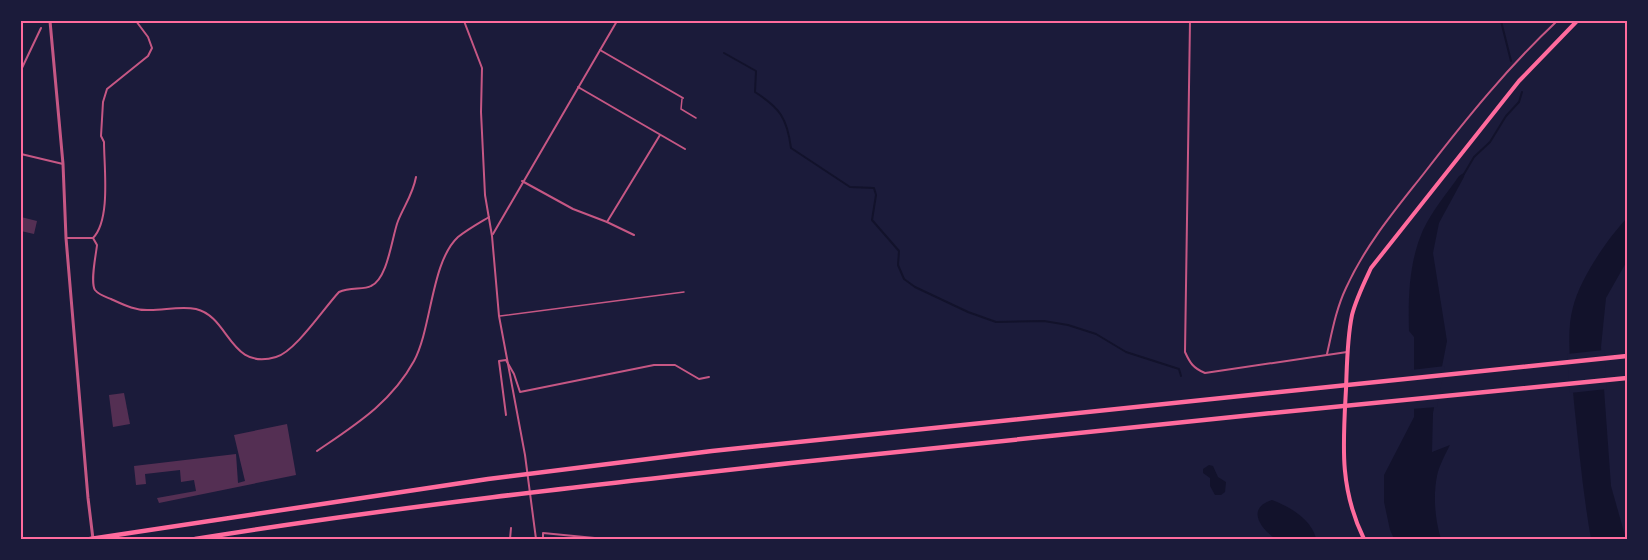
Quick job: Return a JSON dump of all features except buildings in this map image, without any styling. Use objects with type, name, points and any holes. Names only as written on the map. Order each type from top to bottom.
[{"type":"highway","points":[[92,539],[488,479],[712,451],[1627,356]]},
{"type":"highway","points":[[195,539],[309,521],[551,490],[934,447],[1627,378]]},
{"type":"main road","points":[[1364,539],[1357,526],[1344,475],[1347,352],[1352,315],[1360,291],[1371,268],[1519,81],[1577,21]]},
{"type":"street","points":[[50,21],[92,539]]},
{"type":"street","points":[[66,238],[93,238],[99,232],[104,210],[104,142],[101,136],[104,95],[110,85],[148,56],[152,48],[148,37],[136,21]]},
{"type":"street","points":[[464,21],[482,68],[482,148],[485,195],[492,236],[499,316],[533,505],[536,539]]},
{"type":"street","points":[[492,236],[617,21]]},
{"type":"street","points":[[1190,21],[1185,351],[1190,363],[1195,369],[1205,373],[1347,352]]},
{"type":"street","points":[[1328,354],[1336,316],[1345,291],[1370,242],[1489,94],[1524,53],[1557,21]]},
{"type":"street","points":[[21,70],[41,28]]},
{"type":"street","points":[[600,50],[683,98]]},
{"type":"street","points":[[578,87],[685,149]]},
{"type":"street","points":[[607,222],[660,135]]},
{"type":"street","points":[[21,154],[63,164]]},
{"type":"street","points":[[93,238],[97,245],[93,284],[99,294],[135,309],[197,309],[210,317],[244,355],[262,360],[278,357],[291,348],[339,292],[349,288],[371,286],[378,280],[392,248],[397,222],[414,189],[416,177]]},
{"type":"street","points":[[522,181],[573,209],[634,235]]},
{"type":"street","points":[[317,451],[383,403],[398,387],[414,361],[421,344],[442,264],[449,250],[457,238],[489,217]]},
{"type":"street","points":[[506,360],[520,392],[654,365],[675,365],[699,379],[710,377]]},
{"type":"street","points":[[506,360],[500,361],[506,416]]},
{"type":"street","points":[[510,539],[511,528]]},
{"type":"street","points":[[543,539],[543,532],[605,539]]},
{"type":"lane","points":[[683,98],[681,109],[696,118]]},
{"type":"lane","points":[[499,316],[684,292]]},
{"type":"shaded area","points":[[1465,172],[1439,223],[1433,253],[1447,341],[1433,413],[1432,452],[1450,445],[1439,468],[1435,492],[1437,524],[1441,539],[1394,539],[1384,502],[1384,475],[1414,417],[1414,337],[1409,331],[1412,267],[1423,230],[1435,209],[1459,176]]},
{"type":"shaded area","points":[[1627,218],[1627,261],[1606,298],[1601,347],[1611,486],[1626,539],[1591,539],[1581,471],[1571,368],[1569,342],[1571,318],[1577,296],[1588,272],[1603,248]]},
{"type":"shaded area","points":[[1209,465],[1213,466],[1218,477],[1226,482],[1225,492],[1221,495],[1215,495],[1210,486],[1210,478],[1203,473],[1203,469]]},
{"type":"shaded area","points":[[1272,500],[1286,506],[1304,519],[1316,538],[1276,539],[1270,535],[1258,519],[1258,513],[1259,508]]},
{"type":"pier","points":[[1604,350],[1607,389],[1570,393],[1567,354]]},
{"type":"pier","points":[[1445,366],[1437,407],[1411,409],[1411,370]]},
{"type":"waterway","points":[[1501,21],[1511,61]]},
{"type":"waterway","points":[[724,53],[756,71],[755,92],[771,103],[781,115],[791,148],[850,187],[874,188],[876,195],[872,220],[899,251],[898,265],[904,279],[915,287],[968,312],[996,322],[1044,321],[1068,325],[1096,334],[1126,352],[1179,369],[1181,376]]},
{"type":"waterway","points":[[1464,174],[1474,157],[1490,142],[1506,116],[1519,102],[1522,92]]}]
